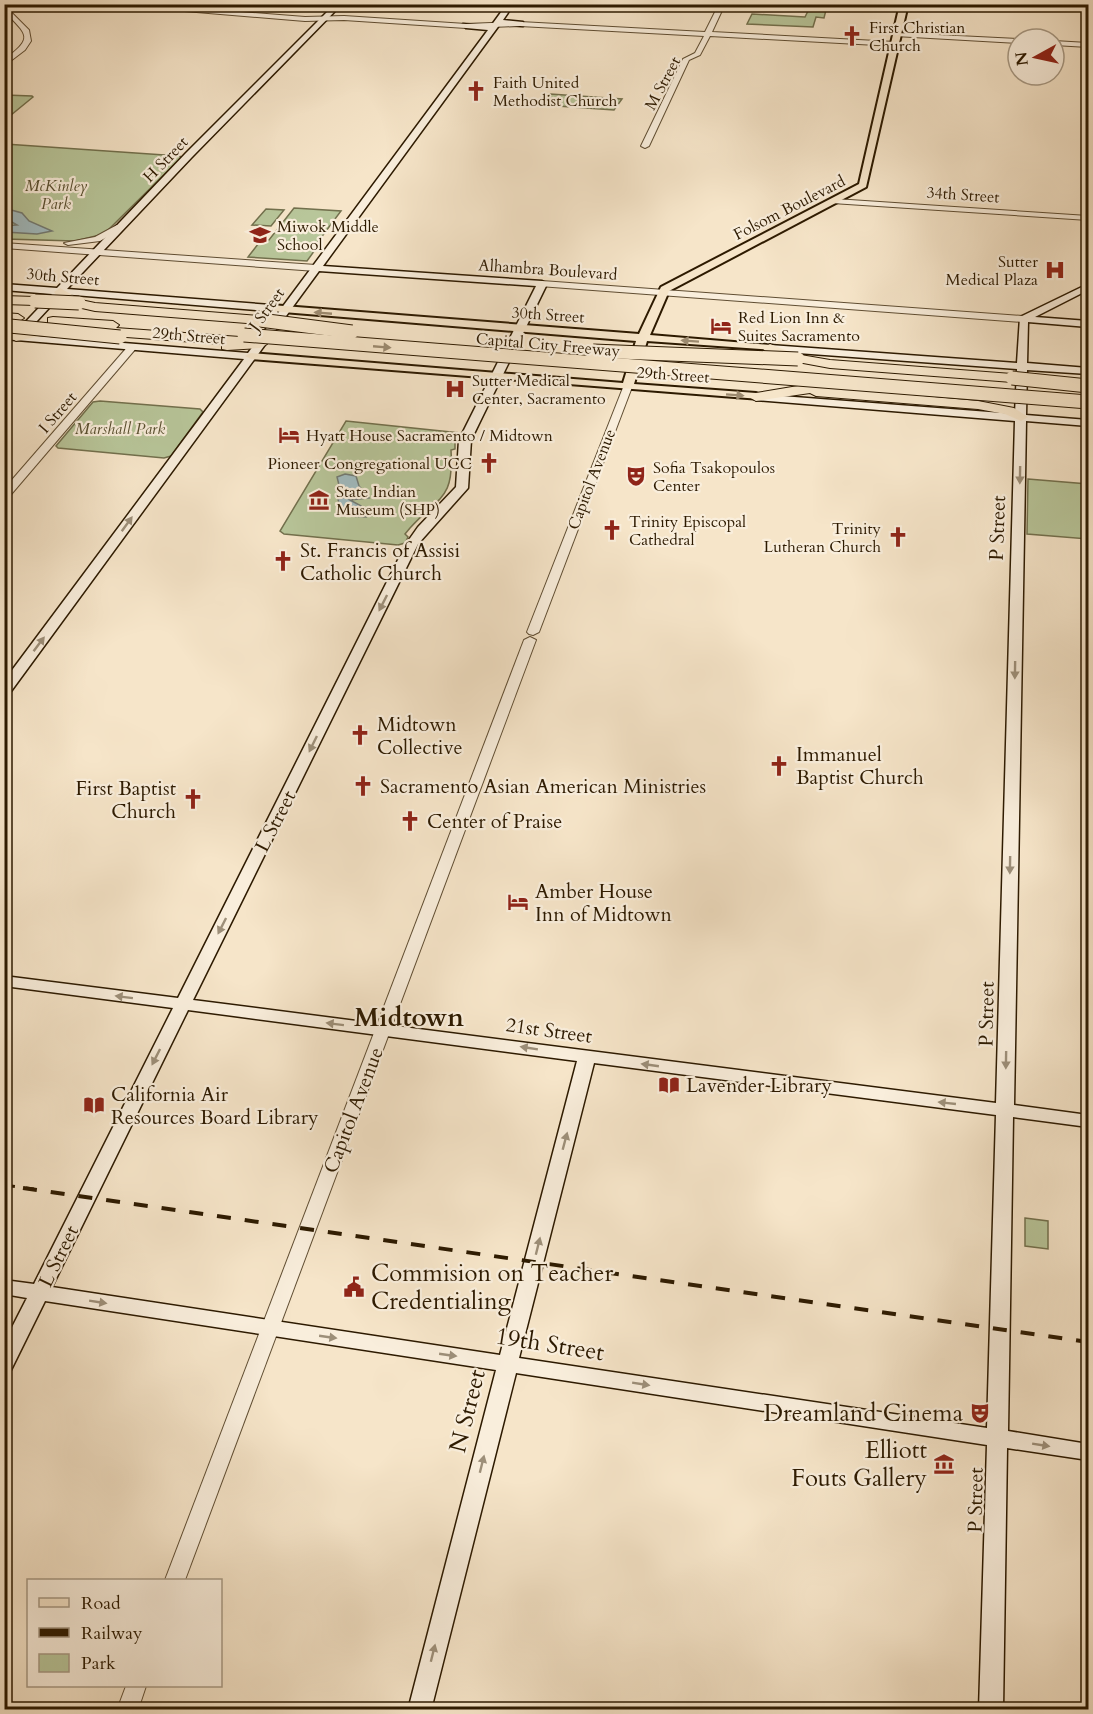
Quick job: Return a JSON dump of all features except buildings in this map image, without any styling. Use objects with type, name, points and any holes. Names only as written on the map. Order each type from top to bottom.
[{"type":"highway","points":[[60,292],[77,303],[245,334],[257,353]]},
{"type":"highway","points":[[4,300],[15,321]]},
{"type":"highway","points":[[15,321],[121,305],[212,310],[271,308]]},
{"type":"highway","name":"Capital City Freeway","points":[[4,307],[15,321],[58,316],[324,342],[1089,388]]},
{"type":"highway","points":[[15,321],[73,329],[245,334]]},
{"type":"highway","points":[[15,321],[120,338],[245,334]]},
{"type":"highway","name":"Capital City Freeway","points":[[245,334],[352,332],[593,358],[1089,403]]},
{"type":"highway","points":[[770,348],[805,361],[830,364],[1018,373]]},
{"type":"highway","points":[[593,358],[833,360],[1018,373],[1089,388]]},
{"type":"highway","points":[[593,358],[895,400],[994,407],[1021,417]]},
{"type":"highway","points":[[756,397],[816,388],[934,397],[1089,403]]},
{"type":"main road","name":"H Street","points":[[15,321],[60,292],[120,227],[339,4]]},
{"type":"main road","name":"J Street","points":[[4,691],[257,353],[277,322],[285,314],[285,310],[511,4]]},
{"type":"main road","name":"Folsom Boulevard","points":[[661,293],[846,195],[864,183],[903,4]]},
{"type":"main road","points":[[466,26],[520,24]]},
{"type":"main road","name":"Alhambra Boulevard","points":[[316,268],[542,284]]},
{"type":"main road","name":"L Street","points":[[4,1364],[412,544],[422,530],[462,488],[465,440],[542,284]]},
{"type":"main road","name":"30th Street","points":[[4,287],[770,348]]},
{"type":"main road","points":[[1023,319],[1089,287]]},
{"type":"main road","name":"Capitol Avenue","points":[[627,387],[661,293]]},
{"type":"main road","points":[[271,308],[277,322]]},
{"type":"main road","name":"Alhambra Boulevard","points":[[1023,319],[1089,324]]},
{"type":"main road","name":"P Street","points":[[991,1710],[1021,417],[1018,373],[1023,319]]},
{"type":"main road","name":"29th Street","points":[[15,321],[133,346],[257,353],[627,387],[1089,423]]},
{"type":"main road","points":[[1018,373],[1089,372]]},
{"type":"main road","name":"21st Street","points":[[4,981],[1089,1121]]},
{"type":"main road","name":"N Street","points":[[419,1710],[587,1056]]},
{"type":"main road","name":"19th Street","points":[[4,1287],[1089,1452]]},
{"type":"street","points":[[104,4],[304,19],[325,18],[466,26]]},
{"type":"street","name":"M Street","points":[[645,146],[686,59],[698,54],[710,34],[722,4]]},
{"type":"street","points":[[4,7],[27,31],[28,41],[23,49],[4,64]]},
{"type":"street","points":[[520,24],[710,34],[1006,41]]},
{"type":"street","points":[[1066,44],[1089,45]]},
{"type":"street","points":[[846,195],[858,202]]},
{"type":"street","name":"34th Street","points":[[834,201],[1089,218]]},
{"type":"street","points":[[4,243],[80,242],[101,237],[120,227]]},
{"type":"street","name":"Alhambra Boulevard","points":[[4,243],[316,268]]},
{"type":"street","name":"Alhambra Boulevard","points":[[542,284],[1023,319]]},
{"type":"street","name":"I Street","points":[[4,496],[133,346]]},
{"type":"street","name":"Capitol Avenue","points":[[176,1579],[627,387]]},
{"type":"street","points":[[127,1710],[136,1687]]},
{"type":"green space","points":[[809,9],[826,10],[824,18],[816,17],[813,27],[747,24],[752,14],[805,17]]},
{"type":"green space","points":[[550,94],[622,99],[614,110],[544,105]]},
{"type":"green space","points":[[5,95],[32,96],[33,97],[5,120]]},
{"type":"green space","name":"McKinley Park","points":[[5,144],[182,157],[104,234],[75,241],[5,239]]},
{"type":"green space","points":[[294,208],[341,211],[317,243],[320,243],[307,261],[248,257],[262,239],[269,240]]},
{"type":"green space","points":[[266,209],[284,210],[271,226],[252,225]]},
{"type":"green space","name":"Marshall Park","points":[[93,402],[200,409],[203,412],[171,456],[164,458],[58,448],[56,446]]},
{"type":"green space","points":[[346,421],[460,433],[459,437],[455,437],[455,449],[451,450],[450,479],[447,488],[437,502],[405,534],[408,537],[405,543],[398,545],[284,534],[280,531]]},
{"type":"green space","points":[[1028,479],[1088,484],[1088,539],[1027,534]]},
{"type":"green space","points":[[1025,1218],[1048,1221],[1048,1249],[1025,1246]]},
{"type":"water","points":[[4,208],[22,213],[29,221],[52,231],[37,234],[5,232],[5,226],[17,225],[5,218]]},
{"type":"water","points":[[345,474],[356,476],[359,486],[369,498],[350,500],[363,507],[366,517],[348,516],[340,509],[338,499],[353,495],[339,485],[337,477]]},
{"type":"railway","points":[[4,1185],[34,1189]]},
{"type":"railway","points":[[23,1188],[1088,1342]]},
{"type":"place","name":"First Christian Church","points":[[852,36]]},
{"type":"place","name":"Faith United Methodist Church","points":[[476,91]]},
{"type":"place","name":"Miwok Middle School","points":[[260,235]]},
{"type":"place","name":"Sutter Medical Plaza","points":[[1055,270]]},
{"type":"place","name":"Red Lion Inn & Suites Sacramento","points":[[721,326]]},
{"type":"place","name":"Sutter Medical Center, Sacramento","points":[[455,389]]},
{"type":"place","name":"Hyatt House Sacramento / Midtown","points":[[289,435]]},
{"type":"place","name":"Pioneer Congregational UCC","points":[[489,463]]},
{"type":"place","name":"Sofia Tsakopoulos Center","points":[[636,476]]},
{"type":"place","name":"State Indian Museum (SHP)","points":[[319,500]]},
{"type":"place","name":"Trinity Episcopal Cathedral","points":[[612,530]]},
{"type":"place","name":"Trinity Lutheran Church","points":[[898,537]]},
{"type":"place","name":"St. Francis of Assisi Catholic Church","points":[[283,561]]},
{"type":"place","name":"Midtown Collective","points":[[360,735]]},
{"type":"place","name":"Immanuel Baptist Church","points":[[779,766]]},
{"type":"place","name":"Sacramento Asian American Ministries","points":[[363,786]]},
{"type":"place","name":"First Baptist Church","points":[[193,799]]},
{"type":"place","name":"Center of Praise","points":[[410,821]]},
{"type":"place","name":"Amber House Inn of Midtown","points":[[518,902]]},
{"type":"place","name":"Lavender Library","points":[[669,1085]]},
{"type":"place","name":"California Air Resources Board Library","points":[[94,1105]]},
{"type":"place","name":"Commision on Teacher Credentialing","points":[[354,1287]]},
{"type":"place","name":"Dreamland Cinema","points":[[980,1413]]},
{"type":"place","name":"Elliott Fouts Gallery","points":[[944,1464]]},
{"type":"district","name":"Midtown","points":[[409,1017]]}]
